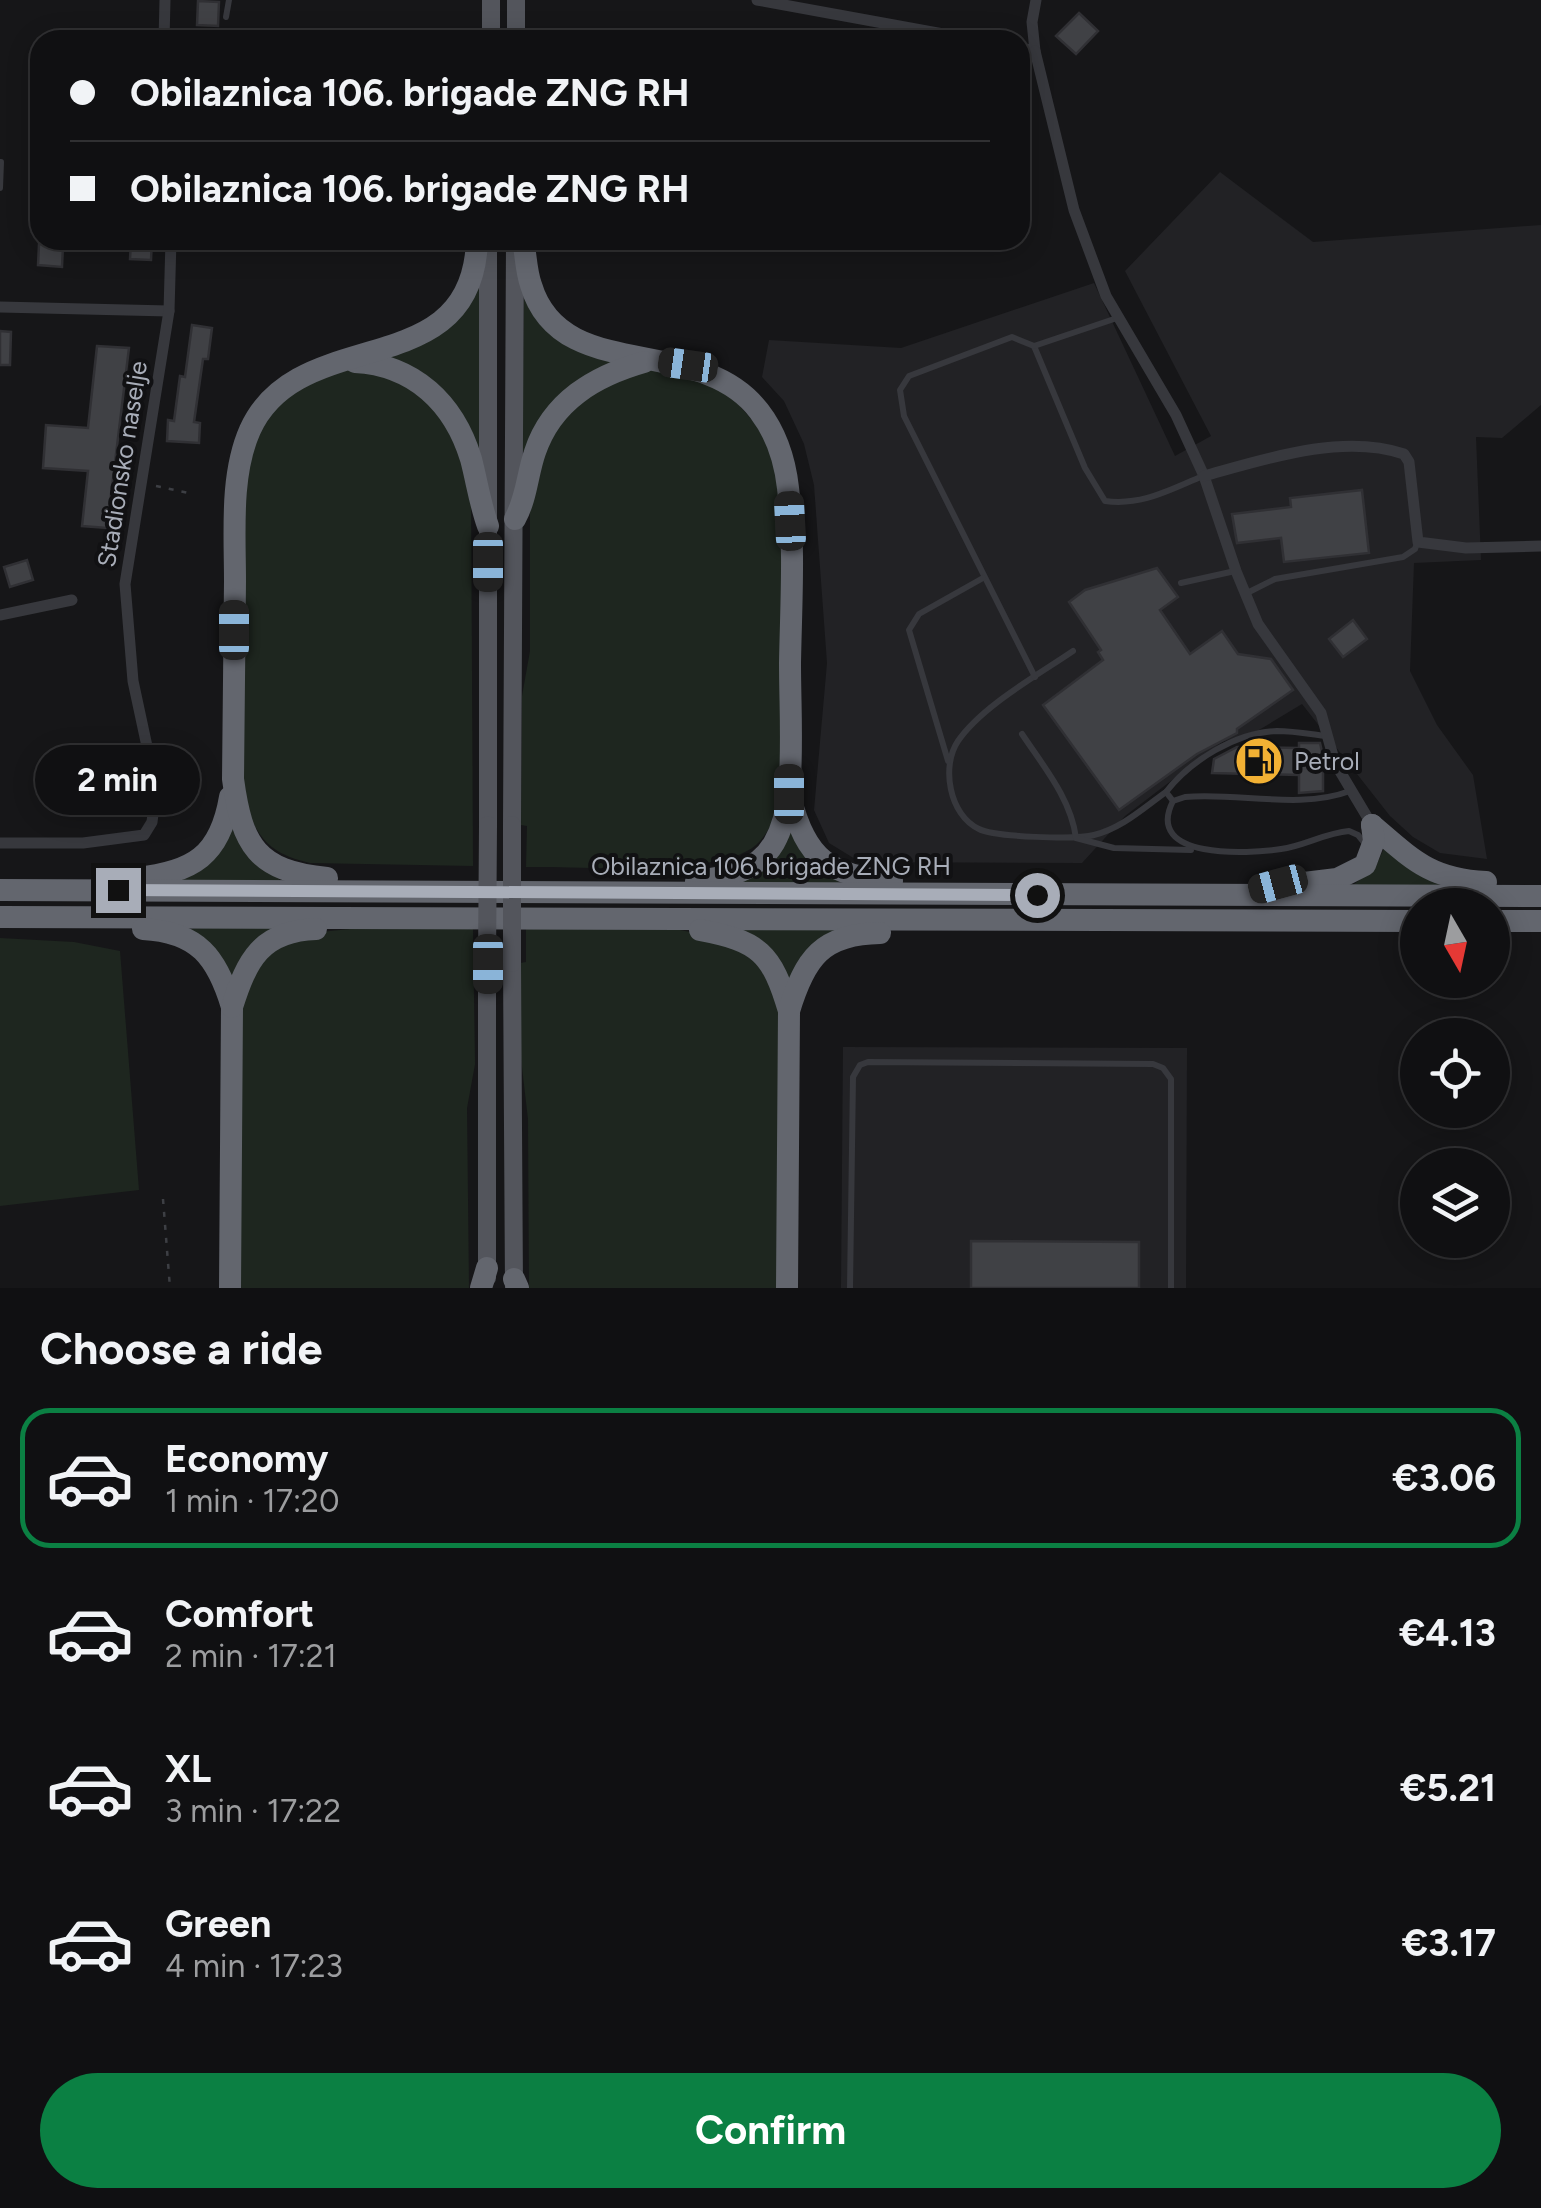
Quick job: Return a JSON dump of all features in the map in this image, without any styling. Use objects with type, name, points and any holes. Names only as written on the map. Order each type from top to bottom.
[{"type":"highway","points":[[378,892],[346,880],[278,869],[263,859],[243,832],[233,779],[235,556],[242,453],[250,431],[271,399],[306,372],[412,340],[447,316],[468,286],[475,268],[476,250]]},
{"type":"highway","points":[[525,250],[530,285],[547,315],[564,331],[603,350],[688,365],[726,381],[758,409],[778,447],[788,488],[789,794],[776,840],[764,857],[728,877],[648,892]]},
{"type":"highway","points":[[515,519],[528,491],[536,450],[561,408],[602,376],[652,360]]},
{"type":"highway","points":[[341,362],[373,363],[395,369],[430,390],[458,426],[488,526]]},
{"type":"highway","points":[[81,890],[166,875],[199,860],[221,834],[233,779]]},
{"type":"highway","points":[[789,794],[798,828],[808,847],[839,872],[910,884],[939,894]]},
{"type":"highway","points":[[1238,895],[1278,884],[1337,880],[1354,874],[1371,854],[1372,825]]},
{"type":"highway","points":[[1372,825],[1418,863],[1450,879],[1523,885],[1541,894]]},
{"type":"highway","name":"Obilaznica 106. brigade ZNG RH","points":[[0,890],[1541,894]]},
{"type":"highway","name":"Obilaznica 106. brigade ZNG RH","points":[[0,917],[1400,921]]},
{"type":"highway","points":[[84,917],[126,928],[164,930],[190,939],[206,952],[224,980],[232,1007],[230,1288]]},
{"type":"highway","points":[[232,1007],[248,964],[270,941],[304,930],[374,918]]},
{"type":"highway","points":[[653,918],[736,936],[754,947],[774,970],[789,1011]]},
{"type":"highway","points":[[787,1288],[789,1011],[798,982],[822,948],[857,933],[903,930],[937,920]]},
{"type":"highway","points":[[1510,921],[1541,921]]},
{"type":"main road","points":[[491,0],[491,30]]},
{"type":"main road","points":[[516,0],[516,30]]},
{"type":"main road","points":[[485,1281],[488,250]]},
{"type":"main road","points":[[515,250],[515,1285]]},
{"type":"street","points":[[164,30],[165,0]]},
{"type":"street","points":[[757,0],[921,30]]},
{"type":"street","points":[[1036,0],[1032,22],[1035,51],[1074,210],[1092,263],[1117,318],[1176,414],[1204,476],[1258,624],[1321,713],[1326,736],[1350,790],[1372,825]]},
{"type":"street","points":[[1030,50],[1035,51]]},
{"type":"street","name":"Stadionsko naselje","points":[[0,843],[84,843],[144,835],[152,822],[151,765],[133,681],[125,584],[169,311],[172,250]]},
{"type":"street","points":[[0,307],[169,311]]},
{"type":"street","points":[[1204,476],[1332,448],[1391,450],[1404,454],[1408,462],[1418,542],[1466,548],[1541,546]]},
{"type":"street","points":[[0,615],[72,600]]},
{"type":"lane","points":[[226,17],[228,0]]},
{"type":"lane","points":[[0,188],[1,162]]},
{"type":"lane","points":[[1034,346],[1117,318]]},
{"type":"lane","points":[[1035,677],[904,416],[900,390],[909,376],[1012,336],[1034,346],[1085,468],[1104,501],[1142,502],[1204,476]]},
{"type":"lane","points":[[1246,593],[1276,579],[1402,557],[1415,549],[1418,542]]},
{"type":"lane","points":[[1181,583],[1236,571]]},
{"type":"lane","points":[[982,578],[919,614],[910,630],[949,763],[951,787],[962,814],[979,830],[1076,838],[1145,852],[1280,850],[1348,831],[1358,835],[1371,854]]},
{"type":"lane","points":[[949,763],[958,741],[1000,700],[1074,651]]},
{"type":"lane","points":[[1076,838],[1116,828],[1220,747],[1275,731],[1326,736]]},
{"type":"lane","points":[[1022,734],[1063,796],[1074,820],[1076,838]]},
{"type":"lane","points":[[1172,802],[1204,795],[1328,796],[1350,790]]},
{"type":"lane","points":[[1166,792],[1172,802]]},
{"type":"lane","points":[[1172,802],[1168,825],[1174,838],[1202,850]]},
{"type":"lane","points":[[850,1288],[853,1077],[860,1064],[868,1062],[1154,1064],[1163,1068],[1171,1079],[1172,1288]]},
{"type":"path","points":[[140,483],[193,494]]},
{"type":"path","points":[[163,1199],[170,1288]]},
{"type":"shaded area","points":[[1220,172],[1313,242],[1541,225],[1541,405],[1502,438],[1476,437],[1481,560],[1414,563],[1410,671],[1437,725],[1473,775],[1487,859],[1440,853],[1413,837],[1390,816],[1302,704],[1259,730],[1222,742],[1125,816],[1082,863],[860,862],[829,843],[814,810],[827,663],[814,485],[804,444],[784,401],[762,377],[769,340],[901,348],[1094,283],[1175,456],[1211,436],[1125,271]]},
{"type":"shaded area","points":[[473,289],[480,289],[480,452],[382,358]]},
{"type":"shaded area","points":[[524,293],[616,359],[529,451],[522,451]]},
{"type":"shaded area","points":[[650,365],[721,384],[770,441],[782,500],[782,789],[766,833],[756,845],[738,855],[681,866],[526,867],[527,826],[521,825],[522,696],[530,651],[530,503],[538,457],[582,393]]},
{"type":"shaded area","points":[[383,369],[443,410],[471,486],[473,866],[310,863],[295,859],[273,848],[259,833],[242,797],[244,482],[262,417],[323,370]]},
{"type":"shaded area","points":[[234,827],[280,883],[181,883],[180,877]]},
{"type":"shaded area","points":[[788,828],[838,879],[839,884],[739,885]]},
{"type":"shaded area","points":[[1386,844],[1440,883],[1440,887],[1353,885],[1375,868]]},
{"type":"shaded area","points":[[283,923],[234,980],[184,929]]},
{"type":"shaded area","points":[[369,927],[473,927],[475,1064],[467,1108],[469,1288],[239,1288],[239,1012],[259,955],[301,934]]},
{"type":"shaded area","points":[[742,927],[842,927],[793,983],[743,933]]},
{"type":"shaded area","points":[[526,928],[680,930],[746,947],[780,999],[779,1288],[529,1288],[528,1119],[521,1059],[520,963],[526,962]]},
{"type":"shaded area","points":[[0,938],[74,942],[120,951],[139,1190],[0,1206]]},
{"type":"shaded area","points":[[843,1047],[1187,1048],[1186,1288],[841,1288]]},
{"type":"building","points":[[198,1],[219,2],[218,26],[197,25]]},
{"type":"building","points":[[1079,13],[1098,31],[1076,54],[1056,36]]},
{"type":"building","points":[[39,250],[63,250],[62,267],[38,265]]},
{"type":"building","points":[[130,250],[152,250],[151,260],[130,259]]},
{"type":"building","points":[[192,325],[212,328],[208,359],[203,359],[194,422],[200,423],[199,443],[167,441],[168,420],[174,421],[180,376],[185,377]]},
{"type":"building","points":[[0,331],[11,332],[10,365],[0,365]]},
{"type":"building","points":[[97,346],[129,348],[107,528],[82,526],[88,471],[43,468],[46,425],[88,428]]},
{"type":"building","points":[[1362,490],[1369,553],[1284,562],[1281,538],[1237,543],[1232,514],[1291,507],[1290,498]]},
{"type":"building","points":[[27,560],[33,580],[10,587],[4,567]]},
{"type":"building","points":[[1157,568],[1178,597],[1160,610],[1190,654],[1222,631],[1238,654],[1271,659],[1293,690],[1237,729],[1237,733],[1197,754],[1119,810],[1043,705],[1103,660],[1098,652],[1101,650],[1069,602],[1085,590]]},
{"type":"building","points":[[1353,620],[1367,639],[1343,657],[1329,639]]},
{"type":"building","points":[[1299,743],[1320,743],[1323,791],[1299,793],[1299,775],[1212,773],[1214,759],[1237,747],[1299,748]]},
{"type":"building","points":[[971,1241],[1139,1242],[1139,1288],[971,1288]]},
{"type":"place","name":"Petrol","points":[[1259,761]]},
{"type":"route","points":[[118,890],[1037,895]]}]
